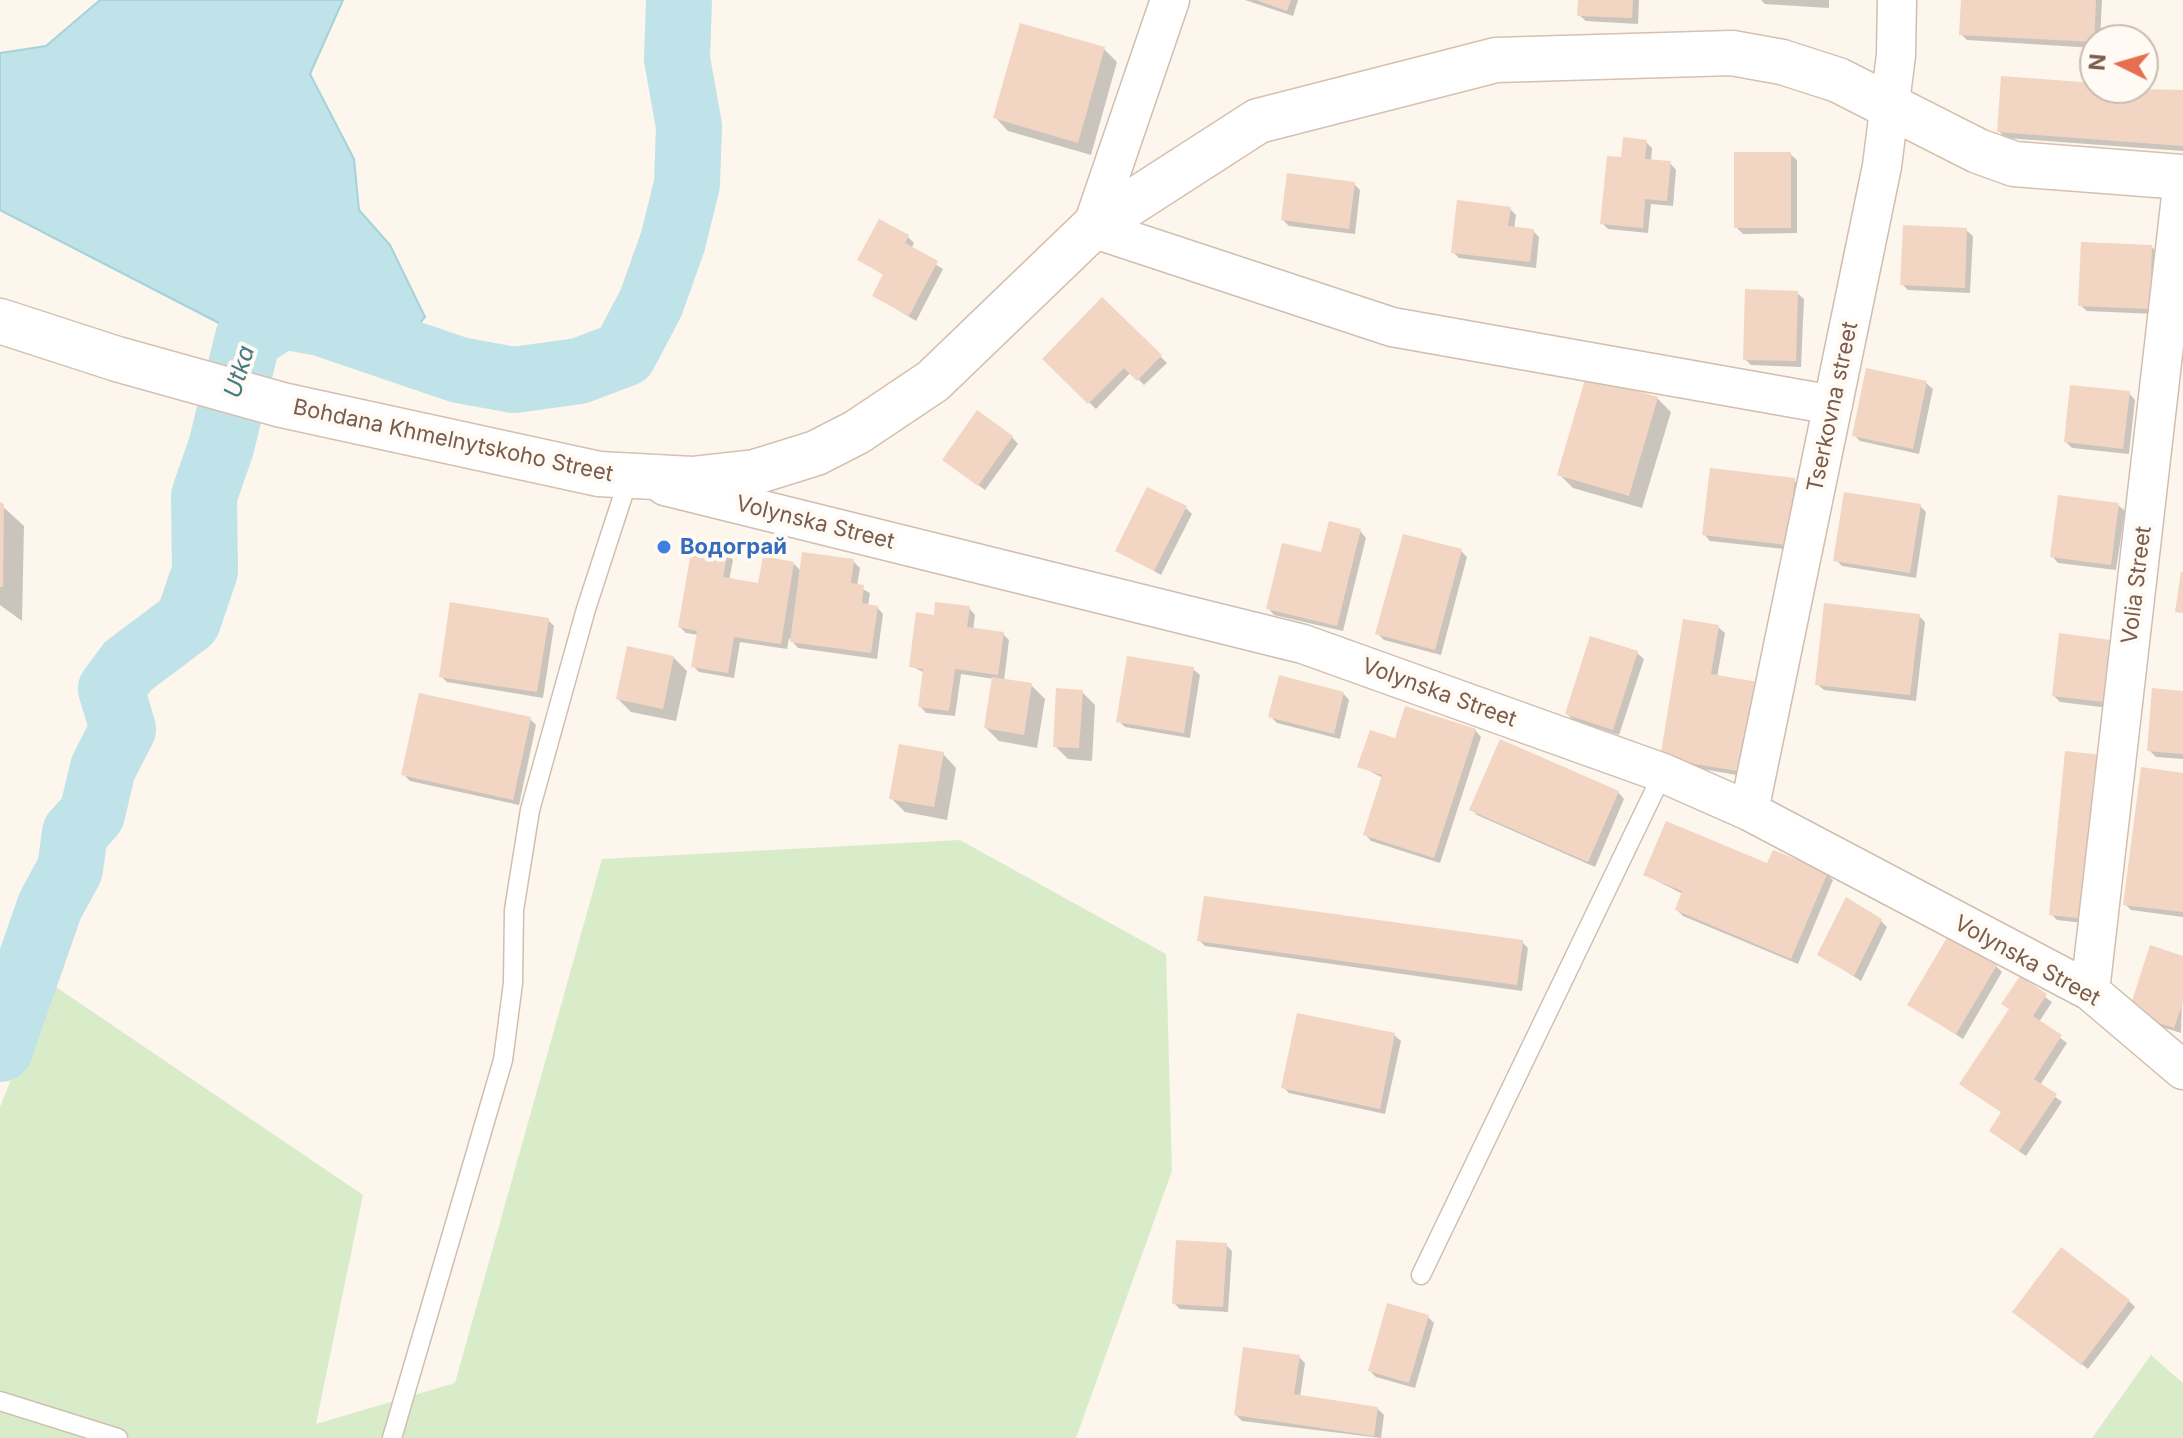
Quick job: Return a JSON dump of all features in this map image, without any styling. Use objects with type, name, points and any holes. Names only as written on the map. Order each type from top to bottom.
[{"type":"main road","name":"Bohdana Khmelnytskoho Street","points":[[0,321],[117,359],[282,405],[629,477],[692,479],[755,472],[816,453],[857,432],[933,381],[1092,228],[1258,121],[1496,60],[1732,53],[1782,62],[1838,80],[1890,103],[1978,151],[2014,164],[2183,178]]},
{"type":"street","points":[[1170,0],[1092,228],[1392,327],[1833,405]]},
{"type":"street","name":"Tserkovna street","points":[[1749,811],[1882,166],[1897,0]]},
{"type":"street","name":"Volia Street","points":[[2090,991],[2183,178]]},
{"type":"street","name":"Volynska Street","points":[[629,477],[1303,644],[1663,773],[1749,811],[2090,991],[2183,1070]]},
{"type":"lane","points":[[392,1438],[503,1060],[513,983],[514,910],[530,810],[586,609],[629,477]]},
{"type":"lane","points":[[1421,1275],[1663,773]]},
{"type":"lane","points":[[0,1401],[118,1438]]},
{"type":"green space","points":[[960,840],[1166,954],[1172,1171],[1076,1438],[0,1438],[0,1107],[50,983],[363,1195],[316,1424],[455,1383],[602,859]]},
{"type":"green space","points":[[2151,1355],[2183,1383],[2183,1438],[2092,1438]]},
{"type":"water","points":[[100,0],[343,0],[310,74],[354,159],[359,210],[390,245],[425,317],[380,370],[248,338],[0,210],[0,53],[46,46]]},
{"type":"building","points":[[1256,0],[1291,0],[1287,11]]},
{"type":"building","points":[[1578,0],[1633,0],[1632,18],[1577,16]]},
{"type":"building","points":[[1961,0],[2096,0],[2095,24],[2079,24],[2079,41],[1959,35]]},
{"type":"building","points":[[1020,23],[1105,47],[1078,143],[993,118]]},
{"type":"building","points":[[2001,76],[2079,82],[2079,104],[2159,104],[2159,89],[2183,90],[2183,146],[1997,132]]},
{"type":"building","points":[[1623,137],[1647,140],[1645,159],[1671,161],[1667,201],[1645,199],[1643,228],[1600,224],[1607,156],[1621,157]]},
{"type":"building","points":[[1734,152],[1791,152],[1791,228],[1734,228]]},
{"type":"building","points":[[1287,173],[1355,182],[1349,229],[1281,220]]},
{"type":"building","points":[[1457,200],[1511,207],[1508,226],[1534,229],[1530,262],[1451,253]]},
{"type":"building","points":[[879,219],[909,235],[905,243],[938,261],[909,316],[872,296],[883,274],[857,260]]},
{"type":"building","points":[[1903,225],[1967,228],[1965,288],[1900,285]]},
{"type":"building","points":[[2081,242],[2152,245],[2150,309],[2078,306]]},
{"type":"building","points":[[1745,289],[1798,291],[1796,361],[1743,360]]},
{"type":"building","points":[[1102,297],[1162,355],[1137,381],[1124,368],[1088,404],[1042,359]]},
{"type":"building","points":[[1866,368],[1927,381],[1913,449],[1852,436]]},
{"type":"building","points":[[1586,376],[1658,397],[1629,496],[1557,475]]},
{"type":"building","points":[[2070,385],[2130,391],[2123,449],[2064,442]]},
{"type":"building","points":[[977,410],[1013,436],[978,486],[942,460]]},
{"type":"building","points":[[1710,468],[1795,478],[1787,545],[1702,535]]},
{"type":"building","points":[[1147,487],[1187,506],[1154,571],[1115,551]]},
{"type":"building","points":[[1844,492],[1921,504],[1910,573],[1833,561]]},
{"type":"building","points":[[2058,495],[2119,503],[2111,565],[2050,557]]},
{"type":"building","points":[[0,502],[4,504],[3,587],[0,587]]},
{"type":"building","points":[[1329,521],[1361,529],[1337,626],[1266,609],[1282,543],[1321,552]]},
{"type":"building","points":[[1403,534],[1462,549],[1435,650],[1375,634]]},
{"type":"building","points":[[692,546],[728,552],[723,577],[758,583],[763,556],[794,562],[781,644],[734,637],[728,673],[691,667],[697,631],[678,627]]},
{"type":"building","points":[[802,552],[854,559],[851,583],[864,585],[862,603],[878,606],[871,653],[790,642]]},
{"type":"building","points":[[2183,572],[2183,613],[2175,612]]},
{"type":"building","points":[[450,602],[549,618],[537,692],[439,677]]},
{"type":"building","points":[[935,602],[970,606],[967,627],[1004,632],[998,675],[955,669],[949,711],[918,707],[923,669],[909,667],[916,612],[934,615]]},
{"type":"building","points":[[1824,603],[1920,614],[1910,695],[1815,685]]},
{"type":"building","points":[[1683,619],[1719,625],[1711,674],[1758,682],[1743,772],[1660,758]]},
{"type":"building","points":[[2059,633],[2111,640],[2104,702],[2052,696]]},
{"type":"building","points":[[1590,636],[1638,651],[1613,730],[1565,714]]},
{"type":"building","points":[[627,646],[674,656],[663,709],[616,699]]},
{"type":"building","points":[[1127,656],[1194,667],[1184,733],[1116,722]]},
{"type":"building","points":[[1279,675],[1344,692],[1334,734],[1268,717]]},
{"type":"building","points":[[992,677],[1032,683],[1024,735],[984,728]]},
{"type":"building","points":[[1056,688],[1083,690],[1079,748],[1053,747]]},
{"type":"building","points":[[2152,688],[2183,691],[2183,754],[2147,751]]},
{"type":"building","points":[[419,693],[531,717],[513,800],[401,775]]},
{"type":"building","points":[[1405,706],[1476,729],[1434,858],[1363,835],[1382,775],[1357,767],[1370,730],[1395,738]]},
{"type":"building","points":[[1500,739],[1619,791],[1588,862],[1469,810]]},
{"type":"building","points":[[899,744],[944,752],[934,807],[889,799]]},
{"type":"building","points":[[2065,751],[2103,755],[2087,919],[2049,915]]},
{"type":"building","points":[[2141,767],[2183,773],[2183,912],[2123,905]]},
{"type":"building","points":[[1666,821],[1767,863],[1773,850],[1828,872],[1791,959],[1675,910],[1682,891],[1643,875]]},
{"type":"building","points":[[1204,896],[1523,940],[1517,985],[1197,941]]},
{"type":"building","points":[[1846,897],[1882,919],[1854,976],[1817,955]]},
{"type":"building","points":[[1948,936],[1997,965],[1956,1034],[1907,1005]]},
{"type":"building","points":[[2150,945],[2183,956],[2183,1002],[2174,1028],[2128,1013]]},
{"type":"building","points":[[2020,976],[2047,994],[2033,1016],[2062,1035],[2034,1079],[2057,1094],[2019,1151],[1989,1131],[2001,1112],[1959,1084],[2009,1009],[2001,1004]]},
{"type":"building","points":[[1297,1013],[1395,1033],[1380,1109],[1281,1088]]},
{"type":"building","points":[[1176,1240],[1227,1243],[1223,1307],[1172,1304]]},
{"type":"building","points":[[2061,1247],[2130,1300],[2081,1365],[2012,1312]]},
{"type":"building","points":[[1387,1303],[1429,1315],[1409,1383],[1368,1371]]},
{"type":"building","points":[[1243,1347],[1300,1355],[1294,1394],[1378,1407],[1374,1436],[1234,1415]]},
{"type":"waterway","name":"Utka","points":[[0,1049],[50,906],[70,869],[75,833],[92,814],[103,768],[123,729],[111,689],[128,666],[188,621],[205,571],[204,496],[221,447],[248,338],[282,316],[321,323],[459,370],[514,380],[579,371],[624,354],[651,303],[673,241],[687,184],[689,126],[677,59],[679,0]]},
{"type":"place","name":"Водограй","points":[[664,547]]}]
